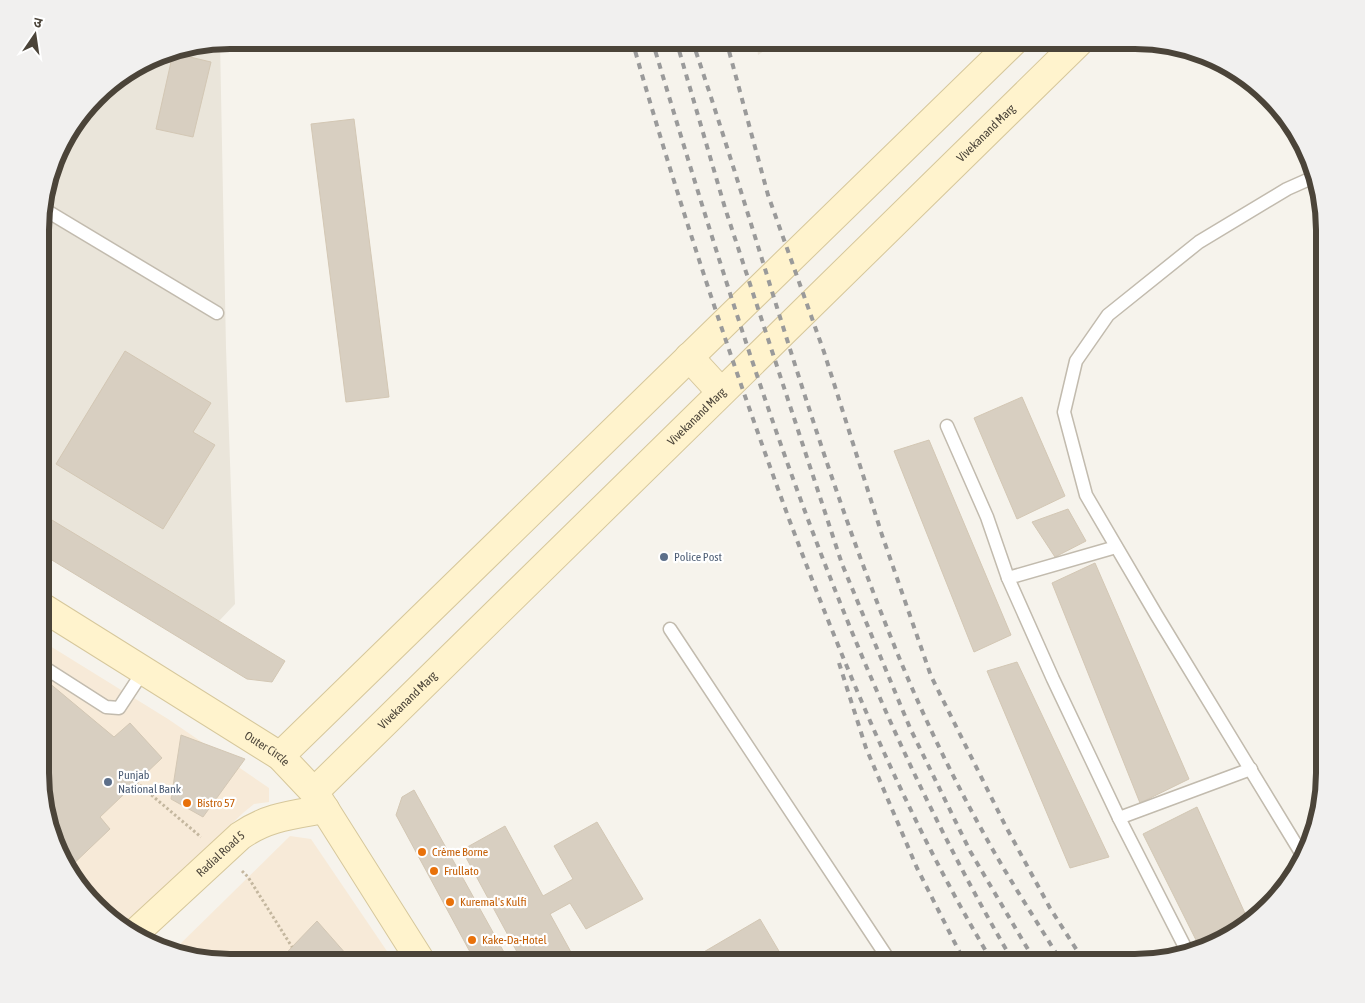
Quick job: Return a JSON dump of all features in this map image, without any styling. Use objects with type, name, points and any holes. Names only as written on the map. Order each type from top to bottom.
[{"type":"main road","points":[[280,756],[1006,49]]},
{"type":"main road","name":"Vivekanand Marg","points":[[319,801],[721,392],[1072,49]]},
{"type":"main road","points":[[689,358],[721,392]]},
{"type":"main road","name":"Outer Circle","points":[[49,611],[280,756],[319,801],[416,954]]},
{"type":"main road","name":"Radial Road 5","points":[[139,930],[240,836],[258,824],[319,801]]},
{"type":"lane","points":[[1299,850],[1086,495],[1064,412],[1076,361],[1108,315],[1199,242],[1287,190],[1309,179]]},
{"type":"lane","points":[[49,212],[217,313]]},
{"type":"lane","points":[[947,426],[988,517],[1008,578],[1053,679],[1119,818],[1185,947]]},
{"type":"lane","points":[[1008,578],[1116,547]]},
{"type":"lane","points":[[670,629],[885,954]]},
{"type":"lane","points":[[49,671],[106,708],[119,708],[144,670]]},
{"type":"lane","points":[[1119,818],[1252,769]]},
{"type":"path","points":[[136,782],[203,838]]},
{"type":"path","points":[[248,877],[292,947]]},
{"type":"shaded area","points":[[220,49],[226,348],[235,604],[202,639],[49,550],[49,218],[55,183],[67,150],[79,129],[110,94],[139,73],[172,58],[195,52]]},
{"type":"shaded area","points":[[757,49],[767,49],[758,55]]},
{"type":"shaded area","points":[[49,645],[168,719],[269,788],[269,802],[254,804],[127,923],[110,909],[94,893],[73,864],[58,831],[52,808],[49,785]]},
{"type":"shaded area","points":[[290,836],[311,839],[389,954],[218,954],[178,947]]},
{"type":"building","points":[[182,55],[211,62],[193,137],[156,129],[172,58]]},
{"type":"building","points":[[354,119],[389,397],[346,402],[311,124]]},
{"type":"building","points":[[125,351],[211,403],[193,432],[215,445],[163,529],[56,464]]},
{"type":"building","points":[[1022,397],[1065,496],[1017,519],[974,418]]},
{"type":"building","points":[[929,440],[1011,635],[974,652],[894,451]]},
{"type":"building","points":[[1068,509],[1086,541],[1055,557],[1032,522]]},
{"type":"building","points":[[49,518],[285,661],[272,682],[247,679],[49,558]]},
{"type":"building","points":[[1095,563],[1189,779],[1140,803],[1052,583]]},
{"type":"building","points":[[1017,662],[1109,857],[1070,868],[987,671]]},
{"type":"building","points":[[49,683],[114,737],[130,723],[162,758],[100,817],[110,829],[73,864],[58,831],[50,797]]},
{"type":"building","points":[[181,735],[245,759],[203,817],[171,799]]},
{"type":"building","points":[[414,790],[505,954],[471,954],[396,815],[402,797]]},
{"type":"building","points":[[1197,807],[1246,916],[1226,930],[1197,943],[1143,834]]},
{"type":"building","points":[[597,822],[643,899],[586,929],[570,903],[550,914],[572,954],[518,954],[462,850],[505,826],[543,896],[573,879],[554,846]]},
{"type":"building","points":[[760,919],[781,954],[703,954]]},
{"type":"building","points":[[317,921],[346,954],[285,954]]},
{"type":"railway","points":[[635,49],[668,161],[726,341],[767,460],[833,633],[881,746],[907,801],[962,910],[988,954]]},
{"type":"railway","points":[[655,49],[725,278],[764,396],[806,513],[851,629],[900,743],[954,854],[1009,954]]},
{"type":"railway","points":[[679,49],[725,208],[842,564],[910,728],[970,851],[1031,954]]},
{"type":"railway","points":[[695,49],[811,414],[862,562],[890,635],[936,741],[975,818],[1057,954]]},
{"type":"railway","points":[[728,49],[768,195],[824,352],[882,535],[931,676],[1005,825],[1050,908],[1079,954]]},
{"type":"railway","points":[[839,663],[866,748],[917,868],[960,954]]},
{"type":"place","name":"Police Post","points":[[664,557]]},
{"type":"place","name":"Punjab National Bank","points":[[108,782]]},
{"type":"place","name":"Bistro 57","points":[[187,803]]},
{"type":"place","name":"Crème Borne","points":[[422,852]]},
{"type":"place","name":"Frullato","points":[[434,871]]},
{"type":"place","name":"Kuremal's Kulfi","points":[[450,902]]},
{"type":"place","name":"Kake-Da-Hotel","points":[[472,940]]}]
